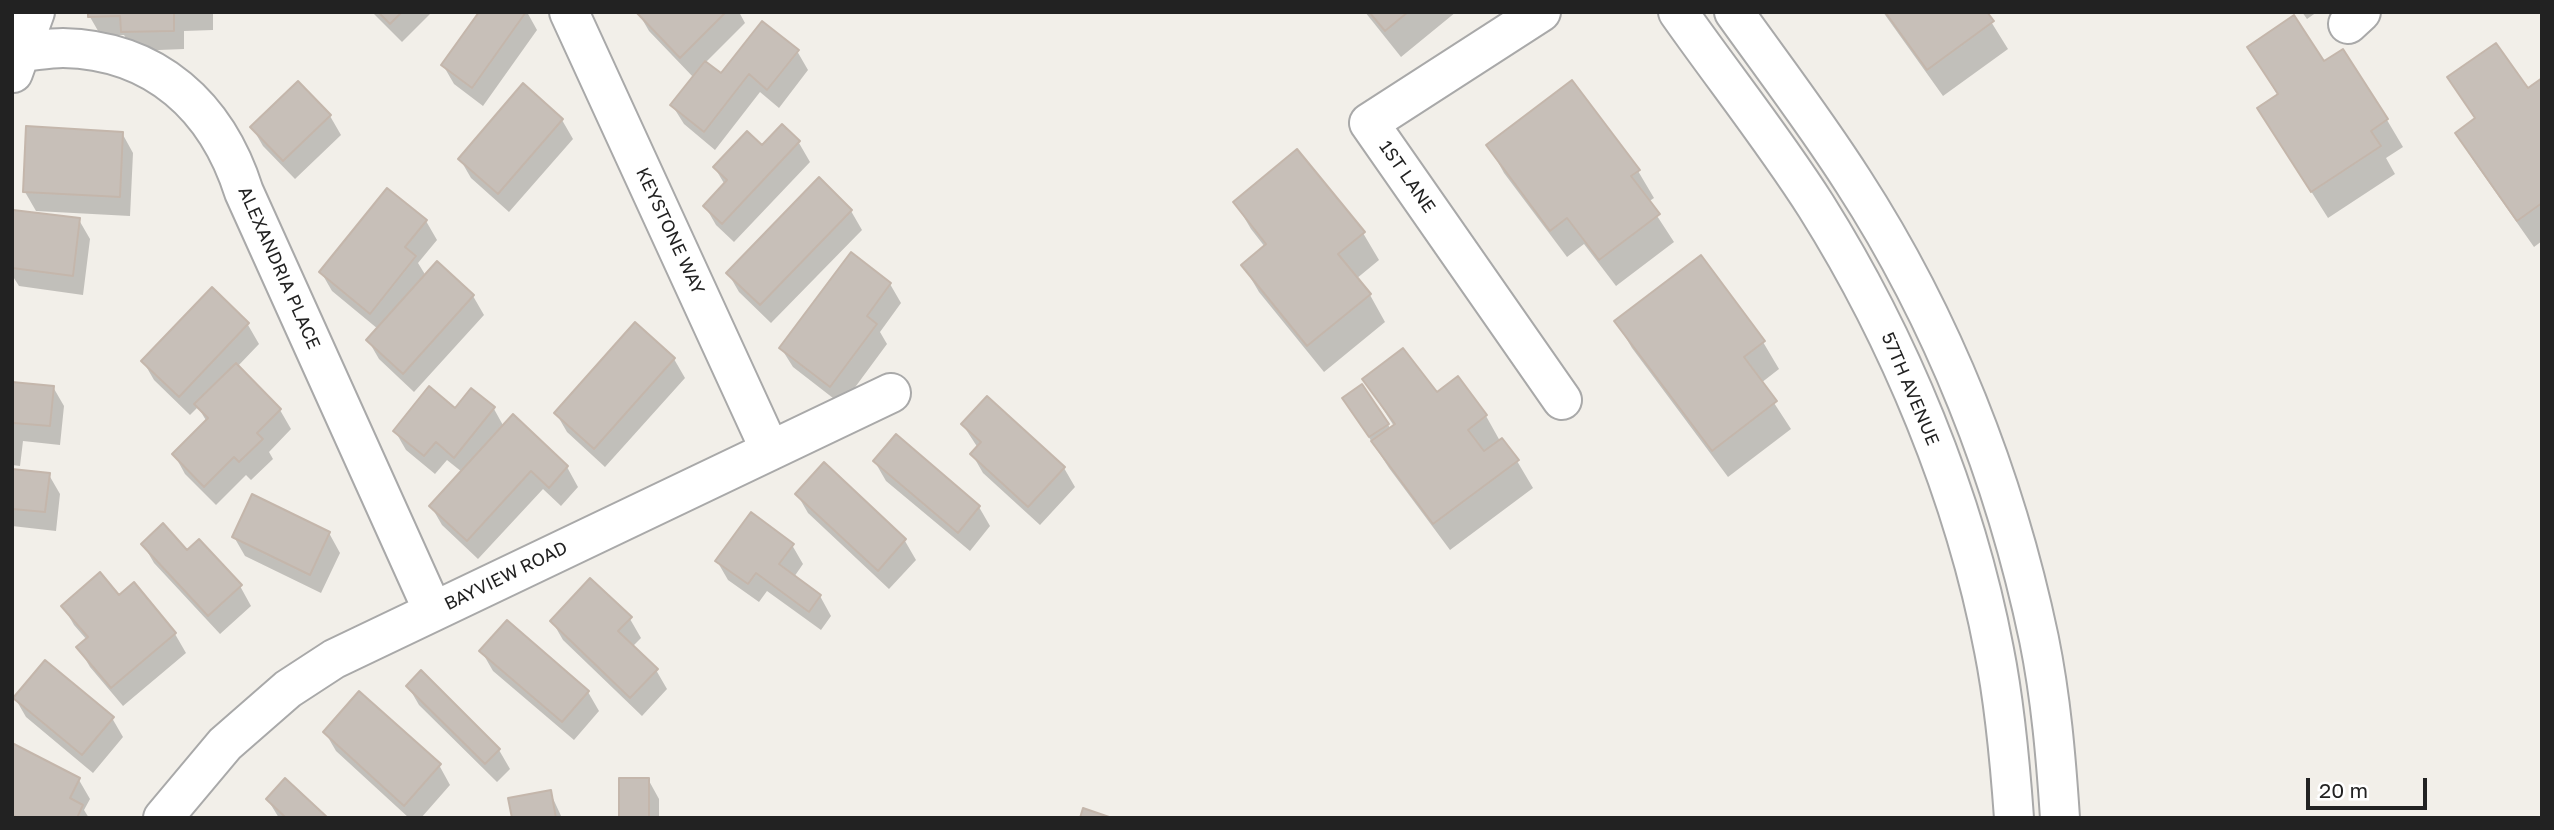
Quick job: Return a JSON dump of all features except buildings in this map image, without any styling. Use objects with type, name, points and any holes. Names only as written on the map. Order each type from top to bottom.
[{"type":"street","points":[[16,63],[34,12]]},
{"type":"street","name":"KEYSTONE WAY","points":[[569,12],[771,450]]},
{"type":"street","name":"1ST LANE","points":[[1541,12],[1369,123],[1562,400]]},
{"type":"street","name":"57TH AVENUE","points":[[1678,12],[1815,205],[1869,298],[1915,394],[1962,520],[1994,649],[2010,755],[2014,818]]},
{"type":"street","points":[[1734,12],[1853,180],[1909,276],[1958,376],[2005,506],[2039,640],[2055,750],[2060,818]]},
{"type":"street","name":"ALEXANDRIA PLACE","points":[[16,63],[61,48],[92,50],[123,58],[178,88],[201,110],[220,134],[235,162],[244,192],[433,611]]},
{"type":"street","name":"BAYVIEW ROAD","points":[[163,818],[225,744],[288,690],[334,659],[891,393]]}]
